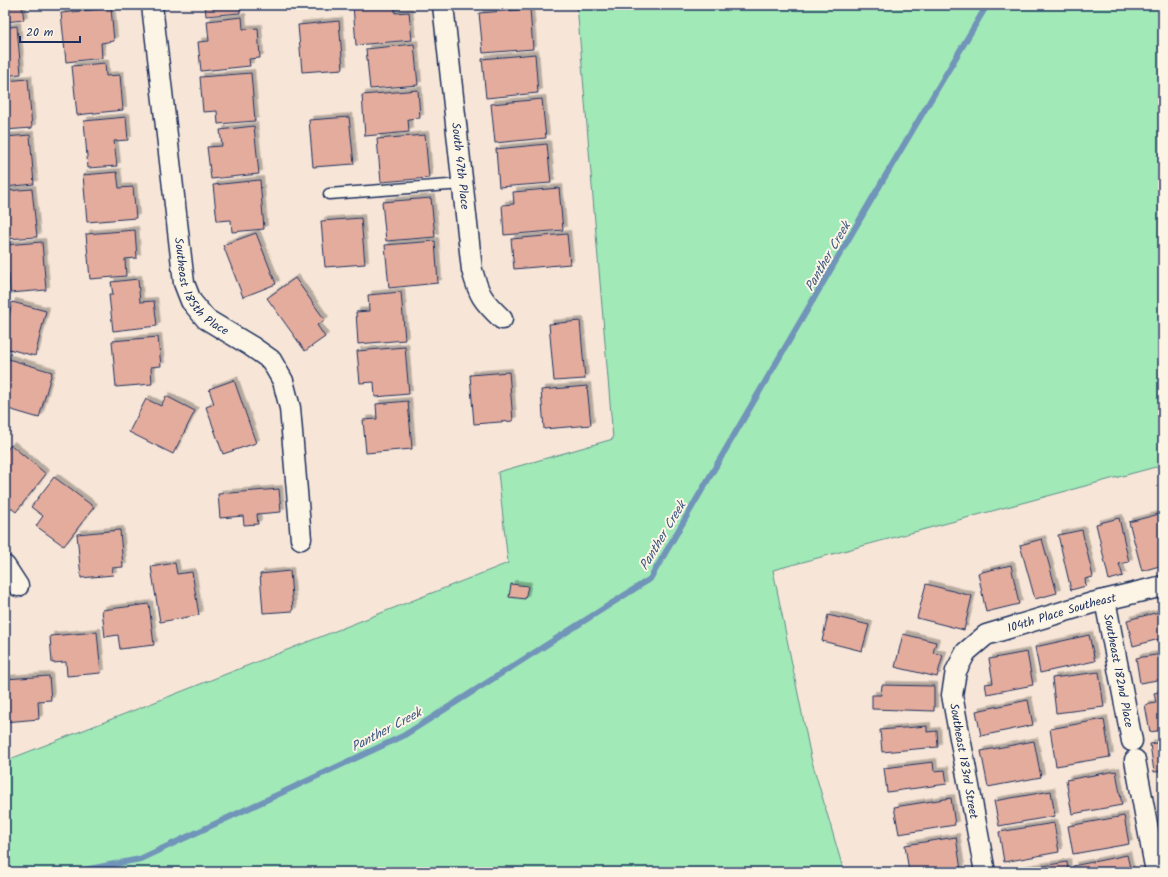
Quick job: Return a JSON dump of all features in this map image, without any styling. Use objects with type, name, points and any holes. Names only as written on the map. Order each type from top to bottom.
[{"type":"street","name":"Southeast 185th Place","points":[[152,5],[184,283],[191,301],[206,319],[271,360],[283,381],[290,408],[301,538]]},
{"type":"street","name":"South 47th Place","points":[[443,5],[472,270],[477,290],[487,304],[502,318]]},
{"type":"street","points":[[5,566],[18,586]]},
{"type":"street","name":"104th Place Southeast","points":[[966,652],[986,635],[1105,600],[1163,586]]},
{"type":"street","name":"Southeast 182nd Place","points":[[1105,600],[1156,872]]},
{"type":"street","name":"Southeast 183rd Street","points":[[966,652],[956,672],[952,695],[985,872]]},
{"type":"lane","points":[[329,194],[462,184]]},
{"type":"green space","points":[[577,5],[1163,5],[1163,465],[773,570],[811,758],[844,872],[5,872],[5,761],[508,563],[498,472],[613,439]]},
{"type":"building","points":[[5,5],[22,5],[24,20],[5,22]]},
{"type":"building","points":[[205,5],[240,5],[240,13],[206,16]]},
{"type":"building","points":[[353,5],[395,5],[395,13],[409,12],[412,40],[356,45]]},
{"type":"building","points":[[111,8],[114,41],[101,43],[102,58],[66,62],[61,13]]},
{"type":"building","points":[[530,9],[533,49],[483,53],[479,13]]},
{"type":"building","points":[[242,17],[243,29],[258,28],[260,58],[249,59],[250,66],[201,71],[198,42],[209,41],[207,21]]},
{"type":"building","points":[[339,21],[343,69],[302,72],[298,25]]},
{"type":"building","points":[[17,26],[21,74],[5,76],[5,28]]},
{"type":"building","points":[[414,44],[418,85],[370,89],[366,49]]},
{"type":"building","points":[[535,54],[538,93],[486,98],[482,59]]},
{"type":"building","points":[[105,63],[106,76],[120,75],[123,110],[77,115],[72,66]]},
{"type":"building","points":[[251,73],[255,121],[218,124],[217,111],[203,112],[200,77]]},
{"type":"building","points":[[28,79],[32,128],[5,130],[5,81]]},
{"type":"building","points":[[418,90],[420,118],[408,119],[409,132],[365,136],[362,95]]},
{"type":"building","points":[[542,99],[546,138],[495,143],[491,104]]},
{"type":"building","points":[[126,117],[128,140],[114,141],[117,166],[88,168],[84,121]]},
{"type":"building","points":[[349,117],[354,164],[313,167],[309,120]]},
{"type":"building","points":[[254,126],[259,174],[211,179],[207,147],[222,146],[220,130]]},
{"type":"building","points":[[30,135],[34,184],[5,187],[5,137]]},
{"type":"building","points":[[425,135],[429,178],[381,182],[377,139]]},
{"type":"building","points":[[547,144],[551,183],[499,187],[496,149]]},
{"type":"building","points":[[117,172],[119,188],[133,187],[136,218],[87,222],[83,175]]},
{"type":"building","points":[[260,180],[264,229],[232,232],[231,220],[217,221],[213,185]]},
{"type":"building","points":[[559,188],[563,230],[504,235],[502,205],[514,204],[513,192]]},
{"type":"building","points":[[32,189],[37,237],[5,239],[5,191]]},
{"type":"building","points":[[431,198],[435,237],[386,241],[382,202]]},
{"type":"building","points":[[361,218],[365,264],[325,267],[321,221]]},
{"type":"building","points":[[135,230],[137,258],[125,259],[126,276],[90,279],[86,234]]},
{"type":"building","points":[[256,233],[276,284],[243,297],[223,245]]},
{"type":"building","points":[[567,234],[570,264],[514,269],[511,239]]},
{"type":"building","points":[[435,241],[438,283],[389,288],[385,245]]},
{"type":"building","points":[[42,242],[46,290],[10,293],[9,273],[5,273],[5,245]]},
{"type":"building","points":[[295,278],[325,320],[317,325],[325,337],[305,351],[267,298]]},
{"type":"building","points":[[138,279],[140,302],[154,301],[157,326],[113,331],[109,295],[113,295],[111,282]]},
{"type":"building","points":[[401,292],[405,340],[358,344],[356,312],[369,311],[368,295]]},
{"type":"building","points":[[12,302],[46,311],[35,356],[5,348],[5,315],[9,316]]},
{"type":"building","points":[[580,321],[585,379],[554,381],[549,324]]},
{"type":"building","points":[[158,337],[161,366],[151,367],[152,384],[116,387],[112,341]]},
{"type":"building","points":[[405,347],[409,394],[375,397],[374,382],[360,383],[357,351]]},
{"type":"building","points":[[5,358],[52,372],[39,418],[5,408],[5,396],[7,389],[5,389]]},
{"type":"building","points":[[509,372],[513,421],[474,424],[470,375]]},
{"type":"building","points":[[234,380],[256,443],[223,454],[206,407],[214,404],[209,389]]},
{"type":"building","points":[[587,386],[591,425],[544,429],[541,390]]},
{"type":"building","points":[[166,396],[195,411],[173,454],[129,432],[146,399],[161,406]]},
{"type":"building","points":[[408,401],[412,449],[366,453],[363,420],[377,419],[376,404]]},
{"type":"building","points":[[11,445],[46,474],[16,512],[5,503],[5,452]]},
{"type":"building","points":[[54,477],[94,507],[64,546],[36,526],[43,516],[31,507]]},
{"type":"building","points":[[279,489],[281,512],[257,514],[258,524],[244,525],[243,516],[220,518],[218,494]]},
{"type":"building","points":[[1163,513],[1163,565],[1142,571],[1129,522]]},
{"type":"building","points":[[1119,518],[1129,562],[1119,564],[1123,576],[1109,580],[1096,524]]},
{"type":"building","points":[[120,530],[123,567],[112,568],[113,575],[81,578],[77,534]]},
{"type":"building","points":[[1082,530],[1093,577],[1085,579],[1086,586],[1071,590],[1058,535]]},
{"type":"building","points":[[1042,539],[1057,593],[1035,599],[1020,545]]},
{"type":"building","points":[[175,563],[177,574],[192,572],[199,615],[160,622],[151,567]]},
{"type":"building","points":[[1011,565],[1019,604],[986,612],[978,573]]},
{"type":"building","points":[[290,571],[293,611],[263,613],[260,574]]},
{"type":"building","points":[[511,584],[528,586],[525,599],[509,597]]},
{"type":"building","points":[[926,584],[972,596],[964,630],[917,618]]},
{"type":"building","points":[[149,604],[154,645],[120,649],[118,635],[105,637],[102,610]]},
{"type":"building","points":[[1163,611],[1163,638],[1133,646],[1127,620]]},
{"type":"building","points":[[828,615],[869,625],[862,651],[822,641]]},
{"type":"building","points":[[97,632],[101,673],[67,676],[66,662],[52,663],[50,636]]},
{"type":"building","points":[[903,634],[936,642],[933,653],[943,655],[937,677],[895,667]]},
{"type":"building","points":[[1089,635],[1095,661],[1040,673],[1035,647]]},
{"type":"building","points":[[1027,652],[1033,685],[987,694],[985,684],[993,683],[989,659]]},
{"type":"building","points":[[1163,654],[1163,679],[1140,683],[1136,658]]},
{"type":"building","points":[[1099,672],[1104,707],[1056,713],[1052,678]]},
{"type":"building","points":[[49,676],[51,700],[38,701],[39,719],[5,722],[5,679]]},
{"type":"building","points":[[882,685],[934,686],[934,711],[872,709],[872,695],[881,695]]},
{"type":"building","points":[[1163,691],[1163,730],[1150,732],[1145,705],[1156,703],[1154,693]]},
{"type":"building","points":[[1028,700],[1033,725],[981,736],[976,711]]},
{"type":"building","points":[[1104,719],[1110,757],[1056,766],[1050,729]]},
{"type":"building","points":[[927,726],[927,732],[937,731],[938,747],[882,752],[880,730]]},
{"type":"building","points":[[1034,741],[1041,777],[988,787],[981,751]]},
{"type":"building","points":[[1163,742],[1163,771],[1154,772],[1150,744]]},
{"type":"building","points":[[933,762],[934,771],[945,770],[947,784],[887,792],[884,768]]},
{"type":"building","points":[[1116,771],[1122,805],[1072,814],[1066,780]]},
{"type":"building","points":[[1051,791],[1055,816],[999,826],[994,801]]},
{"type":"building","points":[[951,798],[955,825],[899,834],[894,807]]},
{"type":"building","points":[[1124,816],[1129,844],[1073,854],[1068,826]]},
{"type":"building","points":[[1054,823],[1059,852],[1004,862],[999,832]]},
{"type":"building","points":[[956,837],[961,870],[951,872],[909,872],[905,845]]},
{"type":"building","points":[[1127,855],[1131,872],[1075,872],[1073,866]]},
{"type":"building","points":[[1067,862],[1068,872],[1019,872],[1019,870]]},
{"type":"waterway","name":"Panther Creek","points":[[74,872],[140,859],[403,736],[650,579],[987,5]]}]
